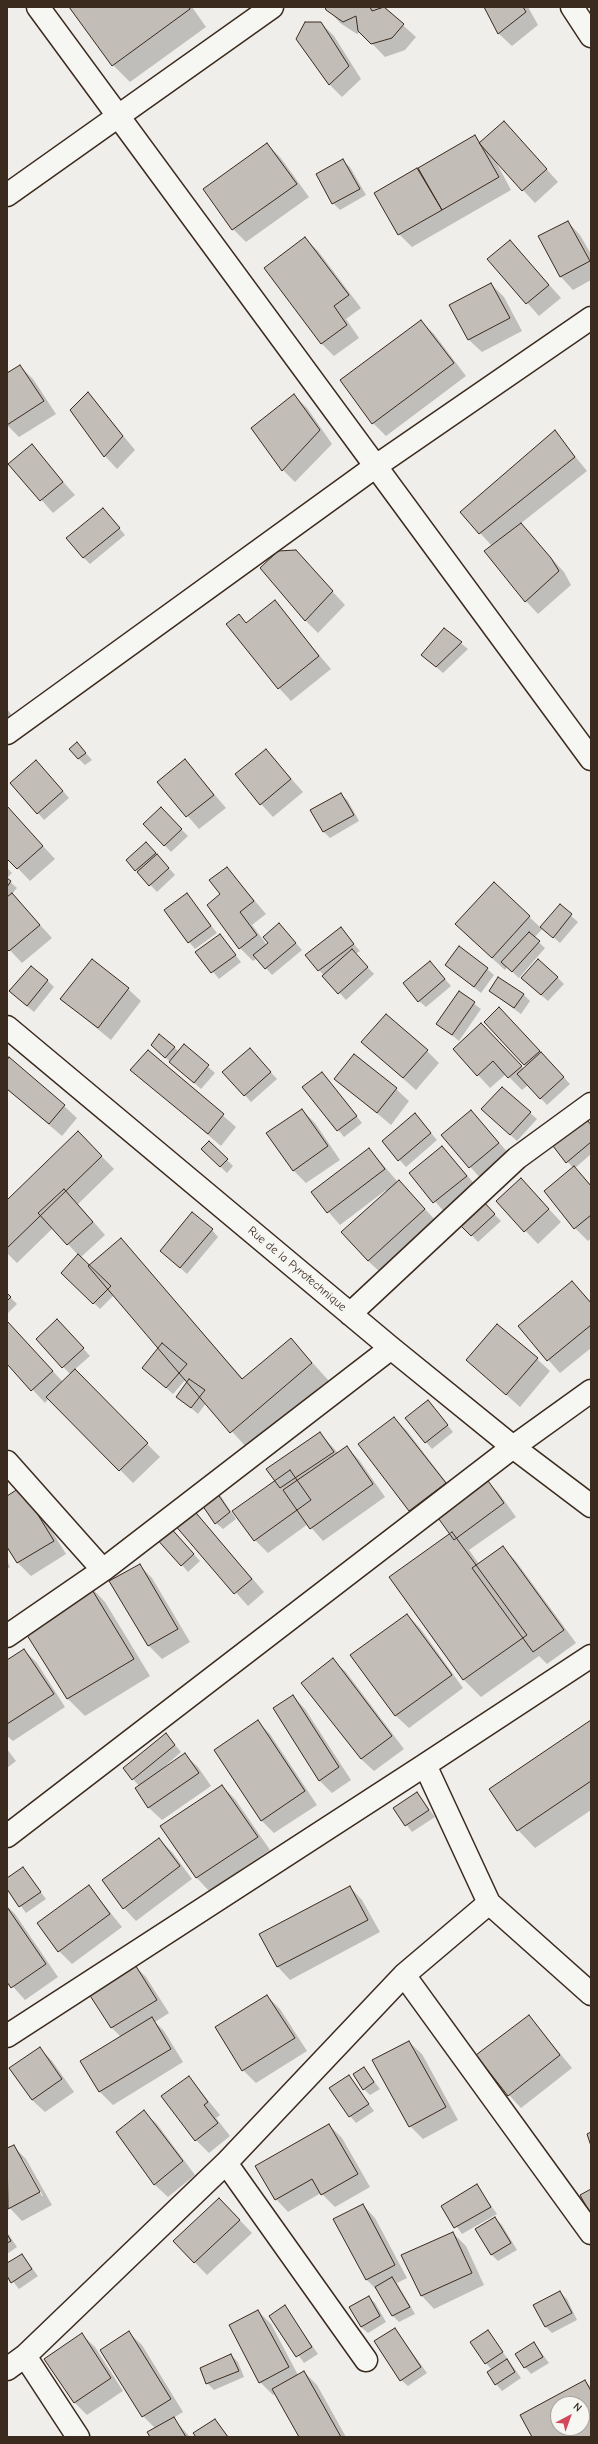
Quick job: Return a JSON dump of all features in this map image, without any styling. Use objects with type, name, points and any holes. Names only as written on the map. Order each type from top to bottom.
[{"type":"street","points":[[38,7],[120,116],[591,759]]},
{"type":"street","points":[[7,195],[272,7]]},
{"type":"street","points":[[572,7],[591,36]]},
{"type":"street","points":[[7,733],[376,466],[591,318]]},
{"type":"street","name":"Rue de la Pyrotechnique","points":[[7,1027],[391,1348],[512,1447],[591,1506]]},
{"type":"street","points":[[350,1314],[517,1158],[591,1104]]},
{"type":"street","points":[[7,1636],[103,1570],[391,1348]]},
{"type":"street","points":[[7,1836],[512,1447],[591,1391]]},
{"type":"street","points":[[7,1462],[103,1570]]},
{"type":"street","points":[[7,2036],[591,1656]]},
{"type":"street","points":[[425,1765],[490,1903],[591,1994]]},
{"type":"street","points":[[7,2369],[24,2356],[226,2163],[404,1975],[490,1903]]},
{"type":"street","points":[[404,1975],[591,2233]]},
{"type":"street","points":[[226,2163],[366,2360]]},
{"type":"street","points":[[24,2356],[78,2437]]},
{"type":"building","points":[[69,7],[189,7],[190,9],[112,66]]},
{"type":"building","points":[[325,7],[370,7],[372,11],[384,7],[404,24],[392,38],[371,44],[358,31],[356,16],[343,22],[326,10]]},
{"type":"building","points":[[484,7],[523,7],[526,12],[498,34]]},
{"type":"building","points":[[305,22],[321,22],[349,66],[329,85],[296,39]]},
{"type":"building","points":[[504,121],[547,169],[522,191],[479,143]]},
{"type":"building","points":[[475,135],[499,177],[442,210],[418,168]]},
{"type":"building","points":[[267,143],[297,184],[232,230],[203,189]]},
{"type":"building","points":[[343,159],[360,189],[332,204],[316,174]]},
{"type":"building","points":[[417,168],[442,210],[398,235],[374,193]]},
{"type":"building","points":[[568,221],[590,261],[560,277],[538,236]]},
{"type":"building","points":[[305,237],[349,295],[334,306],[347,325],[321,344],[264,268]]},
{"type":"building","points":[[510,240],[549,285],[526,304],[487,259]]},
{"type":"building","points":[[491,283],[510,318],[468,340],[449,305]]},
{"type":"building","points":[[421,320],[454,363],[372,424],[340,380]]},
{"type":"building","points":[[20,365],[44,401],[7,425],[7,373]]},
{"type":"building","points":[[88,392],[123,436],[104,457],[70,410]]},
{"type":"building","points":[[294,394],[320,430],[282,471],[251,428]]},
{"type":"building","points":[[555,430],[575,457],[479,534],[460,512]]},
{"type":"building","points":[[32,444],[63,482],[40,501],[8,464]]},
{"type":"building","points":[[103,508],[120,528],[83,558],[66,538]]},
{"type":"building","points":[[521,523],[551,558],[559,571],[525,602],[484,551]]},
{"type":"building","points":[[296,550],[333,591],[305,621],[260,568],[278,551]]},
{"type":"building","points":[[275,600],[319,656],[278,689],[226,624],[239,614],[246,623]]},
{"type":"building","points":[[444,628],[462,642],[436,667],[421,655]]},
{"type":"building","points":[[77,742],[86,753],[78,759],[69,749]]},
{"type":"building","points":[[266,749],[291,779],[260,805],[235,774]]},
{"type":"building","points":[[185,759],[214,795],[186,817],[157,782]]},
{"type":"building","points":[[36,760],[63,791],[37,814],[10,783]]},
{"type":"building","points":[[341,793],[354,815],[323,832],[310,810]]},
{"type":"building","points":[[7,806],[43,846],[17,869],[7,859]]},
{"type":"building","points":[[161,807],[182,829],[164,846],[143,824]]},
{"type":"building","points":[[146,842],[156,853],[135,871],[126,860]]},
{"type":"building","points":[[157,854],[169,868],[149,886],[137,872]]},
{"type":"building","points":[[227,867],[254,901],[240,912],[257,935],[239,949],[207,905],[220,894],[209,880]]},
{"type":"building","points":[[7,878],[11,881],[7,887]]},
{"type":"building","points":[[494,882],[530,916],[492,958],[455,924]]},
{"type":"building","points":[[12,893],[40,925],[9,951],[7,949],[7,897]]},
{"type":"building","points":[[187,893],[211,926],[188,943],[164,910]]},
{"type":"building","points":[[560,904],[572,914],[553,938],[540,927]]},
{"type":"building","points":[[279,923],[296,943],[265,969],[253,955],[268,943],[263,937]]},
{"type":"building","points":[[341,927],[354,944],[318,971],[305,955]]},
{"type":"building","points":[[529,932],[540,941],[512,972],[501,962]]},
{"type":"building","points":[[220,934],[236,955],[211,973],[195,952]]},
{"type":"building","points":[[459,946],[488,968],[474,987],[445,965]]},
{"type":"building","points":[[352,949],[368,967],[338,994],[322,976]]},
{"type":"building","points":[[92,959],[129,988],[98,1028],[60,999]]},
{"type":"building","points":[[538,959],[558,977],[541,995],[521,978]]},
{"type":"building","points":[[430,961],[445,979],[418,1002],[403,983]]},
{"type":"building","points":[[31,966],[48,980],[27,1006],[9,991]]},
{"type":"building","points":[[498,977],[524,994],[514,1008],[489,991]]},
{"type":"building","points":[[459,991],[475,1002],[452,1035],[436,1024]]},
{"type":"building","points":[[499,1007],[540,1051],[524,1065],[484,1022]]},
{"type":"building","points":[[386,1014],[428,1050],[403,1078],[361,1042]]},
{"type":"building","points":[[481,1023],[522,1066],[508,1078],[493,1061],[477,1076],[453,1049]]},
{"type":"building","points":[[159,1034],[175,1047],[165,1058],[151,1045]]},
{"type":"building","points":[[184,1044],[209,1065],[194,1083],[169,1062]]},
{"type":"building","points":[[250,1048],[271,1072],[244,1096],[222,1072]]},
{"type":"building","points":[[148,1050],[224,1114],[208,1134],[130,1070]]},
{"type":"building","points":[[541,1052],[564,1077],[540,1099],[517,1074]]},
{"type":"building","points":[[354,1054],[397,1088],[377,1113],[334,1079]]},
{"type":"building","points":[[9,1057],[65,1105],[49,1124],[7,1089],[7,1060]]},
{"type":"building","points":[[322,1072],[357,1116],[337,1131],[302,1087]]},
{"type":"building","points":[[502,1087],[531,1112],[510,1135],[481,1109]]},
{"type":"building","points":[[302,1109],[328,1146],[293,1171],[266,1133]]},
{"type":"building","points":[[471,1110],[499,1143],[469,1168],[441,1135]]},
{"type":"building","points":[[415,1113],[431,1133],[398,1161],[382,1141]]},
{"type":"building","points":[[586,1118],[591,1125],[591,1142],[566,1163],[553,1146]]},
{"type":"building","points":[[78,1131],[102,1156],[7,1248],[7,1200]]},
{"type":"building","points":[[209,1141],[228,1159],[220,1167],[201,1149]]},
{"type":"building","points":[[442,1146],[467,1176],[433,1203],[409,1173]]},
{"type":"building","points":[[369,1148],[385,1169],[327,1213],[311,1192]]},
{"type":"building","points":[[574,1166],[591,1186],[591,1215],[574,1229],[544,1191]]},
{"type":"building","points":[[521,1178],[549,1209],[524,1232],[496,1201]]},
{"type":"building","points":[[399,1180],[425,1209],[368,1261],[341,1232]]},
{"type":"building","points":[[64,1189],[93,1222],[67,1245],[38,1213]]},
{"type":"building","points":[[483,1201],[495,1214],[471,1236],[459,1224]]},
{"type":"building","points":[[192,1212],[213,1229],[180,1268],[160,1251]]},
{"type":"building","points":[[121,1238],[242,1379],[291,1338],[312,1363],[230,1433],[88,1266]]},
{"type":"building","points":[[78,1254],[111,1286],[93,1304],[61,1273]]},
{"type":"building","points":[[572,1281],[591,1303],[591,1325],[547,1361],[518,1326]]},
{"type":"building","points":[[7,1293],[11,1297],[7,1301]]},
{"type":"building","points":[[57,1319],[84,1348],[62,1368],[36,1339]]},
{"type":"building","points":[[7,1321],[53,1371],[31,1391],[7,1364]]},
{"type":"building","points":[[497,1324],[538,1358],[506,1395],[466,1360]]},
{"type":"building","points":[[162,1343],[187,1364],[166,1388],[142,1368]]},
{"type":"building","points":[[75,1369],[148,1443],[119,1471],[46,1397]]},
{"type":"building","points":[[189,1379],[205,1390],[191,1408],[176,1397]]},
{"type":"building","points":[[428,1400],[448,1425],[425,1443],[405,1418]]},
{"type":"building","points":[[394,1417],[446,1483],[409,1511],[358,1444]]},
{"type":"building","points":[[320,1432],[334,1452],[280,1488],[266,1469]]},
{"type":"building","points":[[347,1446],[373,1484],[310,1529],[283,1490]]},
{"type":"building","points":[[290,1470],[311,1500],[254,1541],[232,1511]]},
{"type":"building","points":[[486,1478],[504,1503],[454,1540],[436,1515]]},
{"type":"building","points":[[211,1484],[230,1512],[215,1524],[196,1496]]},
{"type":"building","points":[[21,1487],[54,1541],[17,1563],[7,1547],[7,1496]]},
{"type":"building","points":[[186,1501],[252,1579],[234,1594],[168,1517]]},
{"type":"building","points":[[168,1525],[194,1554],[181,1566],[155,1537]]},
{"type":"building","points":[[452,1532],[527,1635],[463,1680],[389,1577]]},
{"type":"building","points":[[503,1546],[564,1630],[533,1652],[472,1568]]},
{"type":"building","points":[[140,1564],[178,1629],[148,1646],[109,1581]]},
{"type":"building","points":[[88,1583],[134,1659],[67,1699],[20,1624]]},
{"type":"building","points":[[407,1614],[452,1675],[395,1716],[350,1655]]},
{"type":"building","points":[[24,1649],[54,1694],[7,1724],[7,1660]]},
{"type":"building","points":[[333,1658],[392,1736],[361,1759],[301,1683]]},
{"type":"building","points":[[293,1695],[339,1767],[319,1781],[273,1708]]},
{"type":"building","points":[[258,1720],[305,1791],[261,1821],[214,1750]]},
{"type":"building","points":[[591,1720],[591,1781],[517,1831],[489,1789]]},
{"type":"building","points":[[166,1733],[175,1745],[132,1780],[123,1768]]},
{"type":"building","points":[[185,1753],[199,1773],[148,1808],[135,1788]]},
{"type":"building","points":[[222,1785],[258,1837],[196,1878],[160,1826]]},
{"type":"building","points":[[417,1792],[429,1810],[405,1826],[393,1808]]},
{"type":"building","points":[[159,1838],[180,1866],[123,1909],[102,1880]]},
{"type":"building","points":[[23,1867],[41,1892],[19,1907],[7,1889],[7,1878]]},
{"type":"building","points":[[89,1885],[110,1914],[58,1952],[37,1923]]},
{"type":"building","points":[[350,1886],[368,1920],[277,1967],[259,1934]]},
{"type":"building","points":[[7,1907],[46,1964],[11,1988],[7,1982]]},
{"type":"building","points":[[134,1963],[157,2000],[111,2028],[87,1991]]},
{"type":"building","points":[[267,1995],[295,2038],[242,2071],[215,2027]]},
{"type":"building","points":[[529,2015],[560,2055],[508,2096],[476,2055]]},
{"type":"building","points":[[152,2017],[171,2049],[99,2092],[80,2061]]},
{"type":"building","points":[[409,2041],[446,2107],[409,2127],[372,2060]]},
{"type":"building","points":[[40,2047],[62,2079],[32,2100],[9,2068]]},
{"type":"building","points":[[364,2067],[374,2082],[363,2090],[353,2074]]},
{"type":"building","points":[[349,2075],[369,2104],[349,2117],[329,2088]]},
{"type":"building","points":[[189,2076],[208,2102],[204,2105],[218,2123],[195,2141],[161,2096]]},
{"type":"building","points":[[144,2110],[183,2161],[154,2185],[116,2132]]},
{"type":"building","points":[[329,2124],[358,2174],[321,2195],[312,2179],[275,2200],[255,2166]]},
{"type":"building","points":[[591,2132],[591,2146],[587,2134]]},
{"type":"building","points":[[14,2145],[40,2192],[8,2209],[7,2148]]},
{"type":"building","points":[[477,2184],[491,2207],[454,2228],[441,2206]]},
{"type":"building","points":[[591,2189],[591,2215],[580,2195]]},
{"type":"building","points":[[219,2198],[240,2220],[194,2263],[173,2241]]},
{"type":"building","points":[[363,2204],[395,2265],[366,2280],[333,2219]]},
{"type":"building","points":[[495,2217],[511,2243],[491,2255],[475,2229]]},
{"type":"building","points":[[453,2232],[472,2273],[421,2296],[401,2255]]},
{"type":"building","points":[[7,2234],[11,2241],[7,2243]]},
{"type":"building","points":[[22,2254],[32,2269],[11,2283],[7,2276],[7,2263]]},
{"type":"building","points":[[392,2277],[410,2307],[392,2316],[375,2287]]},
{"type":"building","points":[[560,2291],[572,2313],[545,2327],[533,2305]]},
{"type":"building","points":[[369,2296],[380,2316],[361,2327],[349,2307]]},
{"type":"building","points":[[285,2305],[312,2347],[296,2357],[269,2316]]},
{"type":"building","points":[[258,2310],[289,2367],[259,2383],[229,2325]]},
{"type":"building","points":[[395,2328],[421,2367],[400,2381],[374,2341]]},
{"type":"building","points":[[488,2330],[503,2352],[485,2364],[470,2342]]},
{"type":"building","points":[[129,2331],[171,2399],[142,2417],[100,2350]]},
{"type":"building","points":[[82,2333],[111,2378],[74,2403],[44,2359]]},
{"type":"building","points":[[534,2342],[543,2357],[524,2368],[515,2354]]},
{"type":"building","points":[[231,2354],[239,2371],[206,2384],[200,2368]]},
{"type":"building","points":[[507,2359],[515,2372],[495,2385],[487,2372]]},
{"type":"building","points":[[304,2371],[341,2437],[299,2437],[272,2389]]},
{"type":"building","points":[[585,2380],[591,2391],[591,2437],[532,2437],[520,2415],[550,2399],[550,2436],[590,2436],[590,2396],[555,2396]]},
{"type":"building","points":[[174,2417],[186,2437],[150,2437],[147,2432]]},
{"type":"building","points":[[215,2419],[228,2437],[196,2437],[193,2433]]}]
